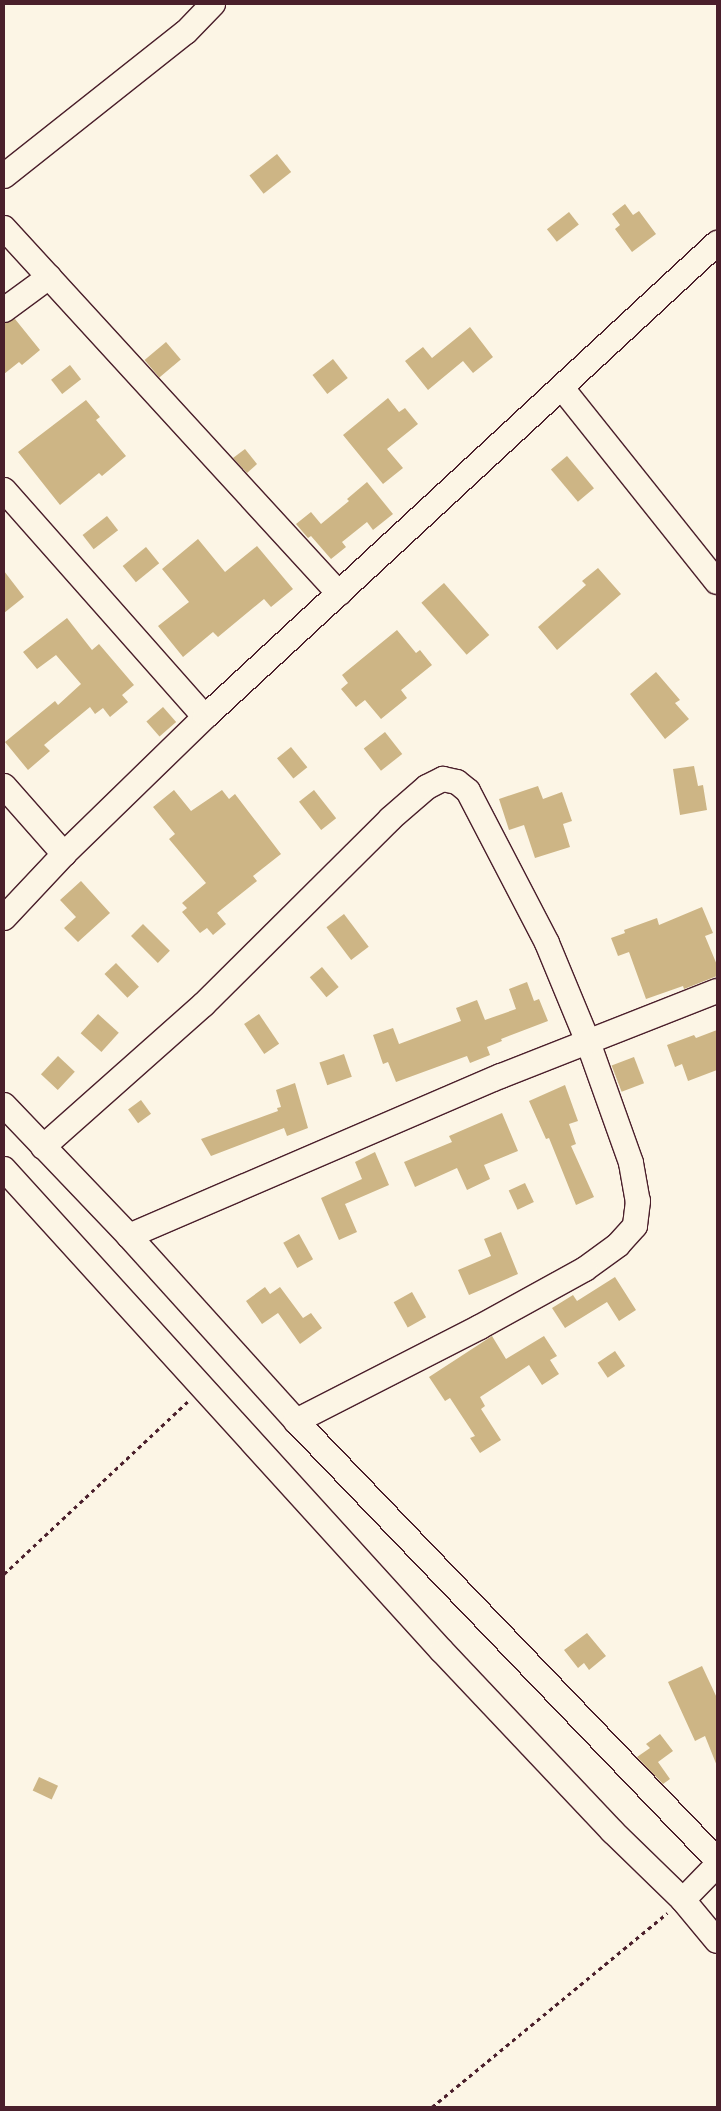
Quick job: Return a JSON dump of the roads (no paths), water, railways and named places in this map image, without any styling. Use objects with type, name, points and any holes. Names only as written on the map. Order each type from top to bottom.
[{"type":"street","points":[[4,176],[186,32],[214,4]]},
{"type":"street","points":[[4,228],[339,594]]},
{"type":"street","points":[[4,918],[64,854],[205,717],[717,243]]},
{"type":"street","points":[[4,310],[49,277]]},
{"type":"street","points":[[562,388],[717,582]]},
{"type":"street","points":[[4,490],[205,717]]},
{"type":"street","points":[[43,1147],[204,1004],[390,819],[428,787],[443,779],[457,782],[468,790],[547,943],[588,1042],[631,1163],[638,1201],[635,1226],[618,1246],[585,1269],[480,1327],[296,1421]]},
{"type":"street","points":[[4,786],[64,854]]},
{"type":"street","points":[[129,1236],[501,1076],[717,991]]},
{"type":"street","points":[[4,1105],[129,1236],[296,1421],[717,1860]]},
{"type":"street","points":[[4,1169],[442,1651],[612,1831],[683,1900],[717,1941]]},
{"type":"street","points":[[683,1900],[717,1865]]}]
